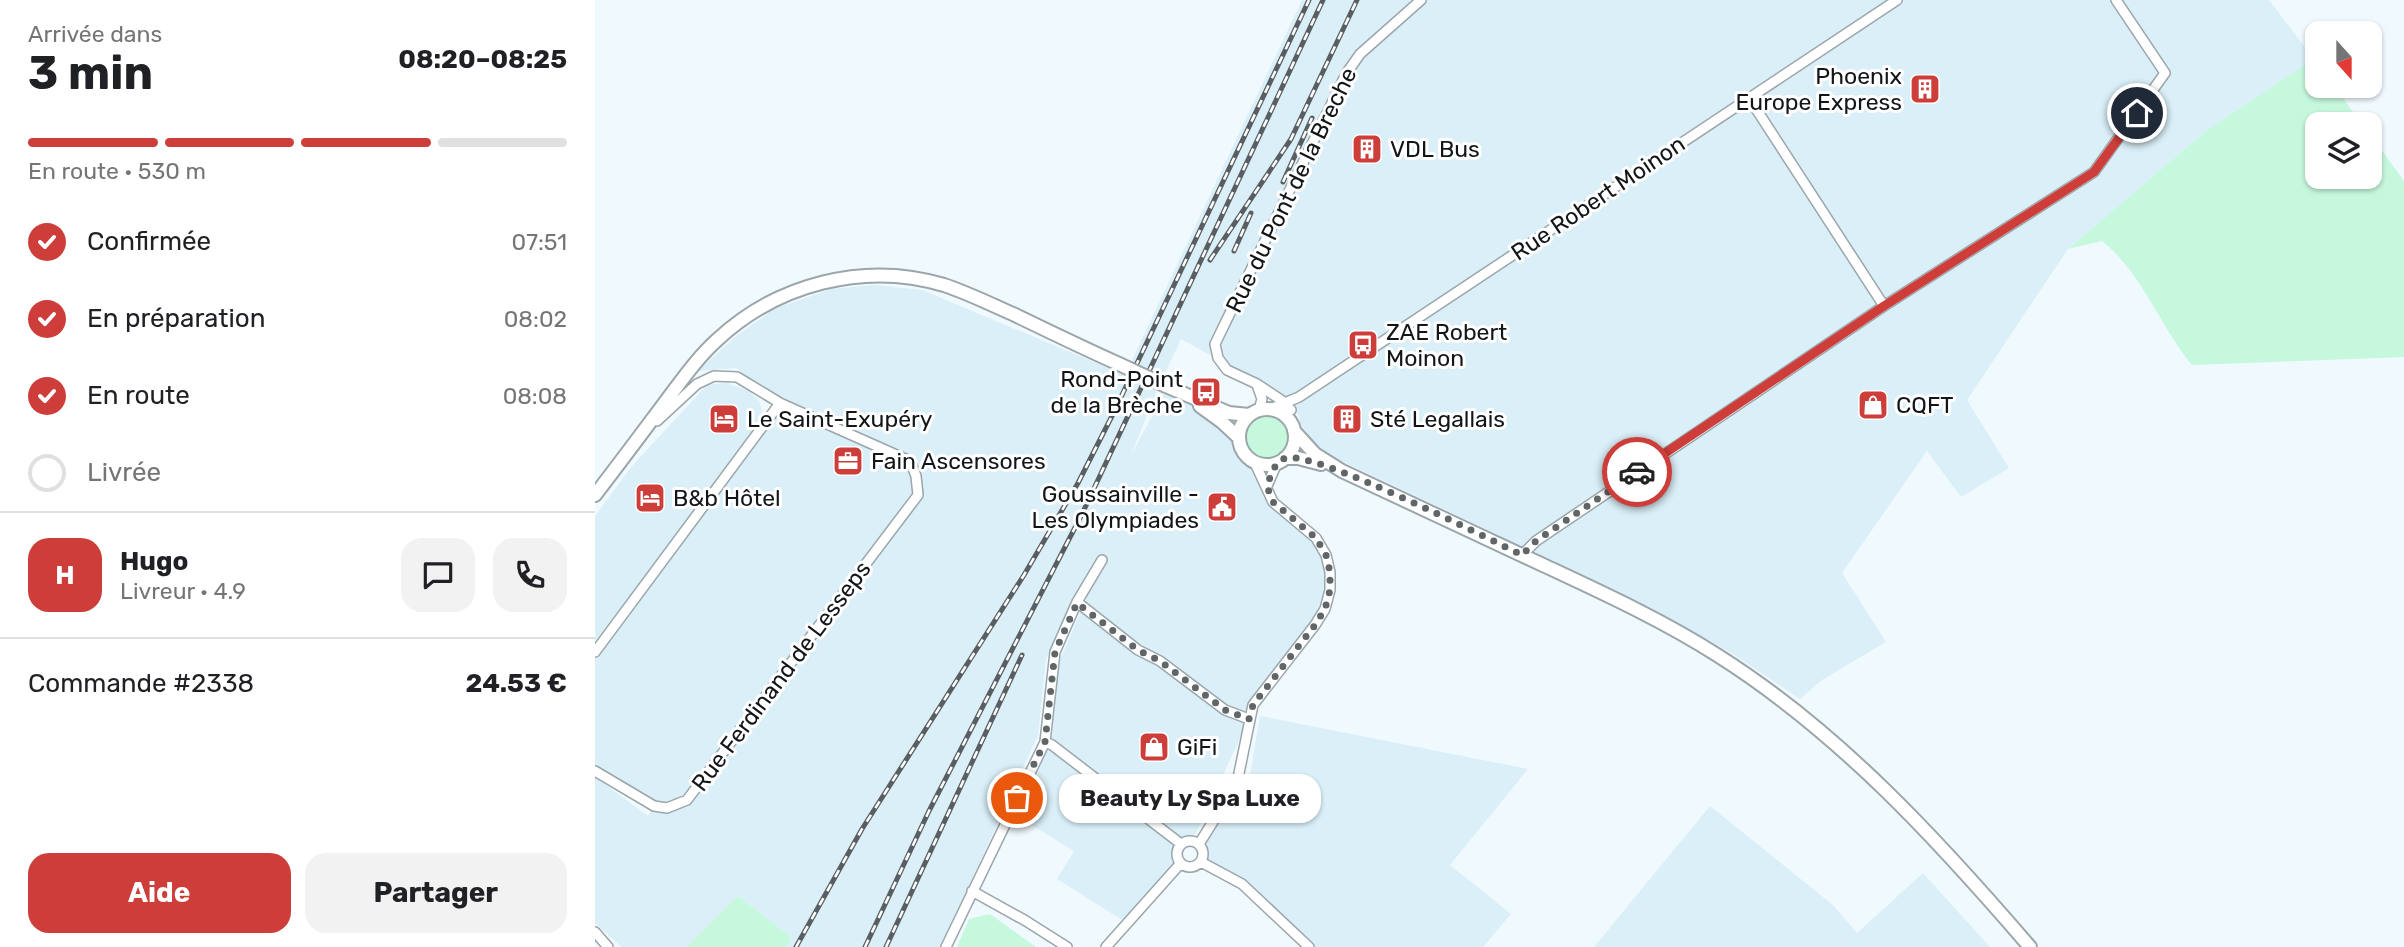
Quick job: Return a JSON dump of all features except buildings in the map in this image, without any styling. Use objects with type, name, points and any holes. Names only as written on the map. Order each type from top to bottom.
[{"type":"main road","points":[[595,495],[706,350],[737,323],[760,307],[787,294],[846,277],[895,276],[943,285],[974,297],[1166,386],[1222,422],[1239,438]]},
{"type":"main road","points":[[1179,393],[1229,413],[1279,411],[1290,416],[1315,454],[1342,471],[1671,627],[1718,655],[1819,730],[1900,805],[2030,947]]},
{"type":"main road","points":[[1259,412],[1241,426],[1239,438],[1243,452],[1254,461],[1262,464],[1304,459],[1342,471]]},
{"type":"main road","points":[[1281,460],[1294,444],[1290,416]]},
{"type":"street","name":"Rue du Pont de la Breche","points":[[1290,416],[1257,384],[1227,370],[1218,358],[1215,344],[1346,74],[1360,54],[1421,0]]},
{"type":"street","name":"Rue Robert Moinon","points":[[1290,416],[1299,397],[1897,0]]},
{"type":"street","points":[[1522,555],[1536,541],[1884,306],[2094,172],[2165,73],[2116,0]]},
{"type":"street","points":[[1749,98],[1884,306]]},
{"type":"street","points":[[595,652],[780,403],[737,377],[714,376],[697,384],[638,438]]},
{"type":"street","points":[[1257,384],[1262,399],[1259,412],[1290,416]]},
{"type":"street","name":"Rue Ferdinand de Lesseps","points":[[595,787],[599,774],[654,806],[667,808],[687,800],[918,495],[916,476],[909,461],[780,403]]},
{"type":"street","points":[[1267,486],[1281,460]]},
{"type":"street","points":[[1199,844],[1237,783],[1253,705],[1320,617],[1330,590],[1330,572],[1321,546],[1316,538],[1273,502],[1254,461]]},
{"type":"street","points":[[946,947],[1045,742],[1055,652],[1077,603],[1102,560]]},
{"type":"street","points":[[1077,603],[1138,650],[1160,661],[1225,710],[1249,719]]},
{"type":"street","points":[[1045,742],[1181,844]]},
{"type":"street","points":[[1181,844],[1199,844],[1204,851],[1201,862]]},
{"type":"street","points":[[1181,844],[1177,856],[1181,863],[1189,867],[1201,862]]},
{"type":"street","points":[[1201,862],[1242,884],[1309,947]]},
{"type":"street","points":[[1105,947],[1181,863]]},
{"type":"street","points":[[972,891],[1067,947]]},
{"type":"street","points":[[595,932],[608,947]]},
{"type":"shaded area","points":[[1302,0],[2269,0],[2305,47],[2305,65],[2206,131],[2068,249],[1967,400],[2009,468],[1961,497],[1927,451],[1842,573],[1886,642],[1822,680],[1800,699],[1733,654],[1695,633],[1495,533],[1318,450],[1285,397],[1181,339],[1131,455],[1168,387],[1179,393],[1239,438],[1246,455],[1254,461],[1273,503],[1316,538],[1330,572],[1325,609],[1249,719],[1196,833],[1181,844],[1177,851],[1178,860],[1127,923],[1057,879],[1074,851],[1014,814],[1052,737],[1060,660],[1087,597],[1078,590],[1046,659],[1038,735],[941,947],[787,947],[791,937],[738,896],[687,947],[622,947],[595,923],[595,777],[648,816],[654,806],[595,771],[595,652],[780,403],[736,368],[698,371],[735,337],[774,309],[831,289],[875,285],[922,290],[1125,375]]},
{"type":"shaded area","points":[[726,383],[749,391],[759,401],[765,420],[595,641],[595,516],[632,466],[707,385]]},
{"type":"shaded area","points":[[1260,716],[1528,769],[1450,865],[1511,914],[1483,947],[1309,947],[1242,884],[1203,859],[1202,847],[1249,781]]},
{"type":"shaded area","points":[[1710,806],[1833,905],[1857,933],[1923,873],[1990,947],[1594,947]]},
{"type":"green space","points":[[2305,65],[2305,98],[2343,98],[2353,112],[2305,112],[2305,189],[2382,189],[2382,151],[2404,181],[2404,357],[2192,365],[2140,284],[2116,254],[2102,241],[2068,249],[2206,131]]},
{"type":"green space","points":[[1267,412],[1276,413],[1283,419],[1289,426],[1289,444],[1283,451],[1276,457],[1267,458],[1258,457],[1251,451],[1245,444],[1244,435],[1245,426],[1251,419],[1258,413]]},
{"type":"green space","points":[[738,896],[791,937],[787,947],[687,947]]},
{"type":"green space","points":[[990,914],[1036,947],[957,947],[969,919]]},
{"type":"railway","points":[[796,947],[862,829],[1024,575],[1078,483],[1309,0]]},
{"type":"railway","points":[[865,947],[929,811],[1082,514],[1323,0]]},
{"type":"railway","points":[[1210,260],[1291,139],[1357,0]]},
{"type":"railway","points":[[1283,182],[1312,118]]},
{"type":"railway","points":[[1234,251],[1251,213]]},
{"type":"railway","points":[[886,947],[1022,655]]},
{"type":"way so far","points":[[1017,798],[1045,742],[1055,652],[1077,603],[1138,650],[1160,661],[1225,710],[1249,719],[1253,705],[1315,625],[1325,609],[1330,590],[1326,555],[1316,538],[1273,502],[1269,495],[1267,486],[1270,478],[1277,463],[1285,458],[1298,457],[1342,471],[1522,555],[1536,541],[1637,472]]},
{"type":"place","name":"Phoenix Europe Express","points":[[1925,89]]},
{"type":"place","name":"VDL Bus","points":[[1367,149]]},
{"type":"place","name":"ZAE Robert Moinon","points":[[1363,345]]},
{"type":"place","name":"Rond-Point de la Brèche","points":[[1206,392]]},
{"type":"place","name":"CQFT","points":[[1873,405]]},
{"type":"place","name":"Le Saint-Exupéry","points":[[724,419]]},
{"type":"place","name":"Sté Legallais","points":[[1347,419]]},
{"type":"place","name":"Fain Ascensores","points":[[848,461]]},
{"type":"place","name":"B&b Hôtel","points":[[650,498]]},
{"type":"place","name":"Goussainville - Les Olympiades","points":[[1222,507]]},
{"type":"place","name":"GiFi","points":[[1154,747]]},
{"type":"place","name":"Beauty Ly Spa Luxe","points":[[1017,798]]},
{"type":"route","points":[[1637,472],[1929,276],[2094,172],[2137,113]]}]
